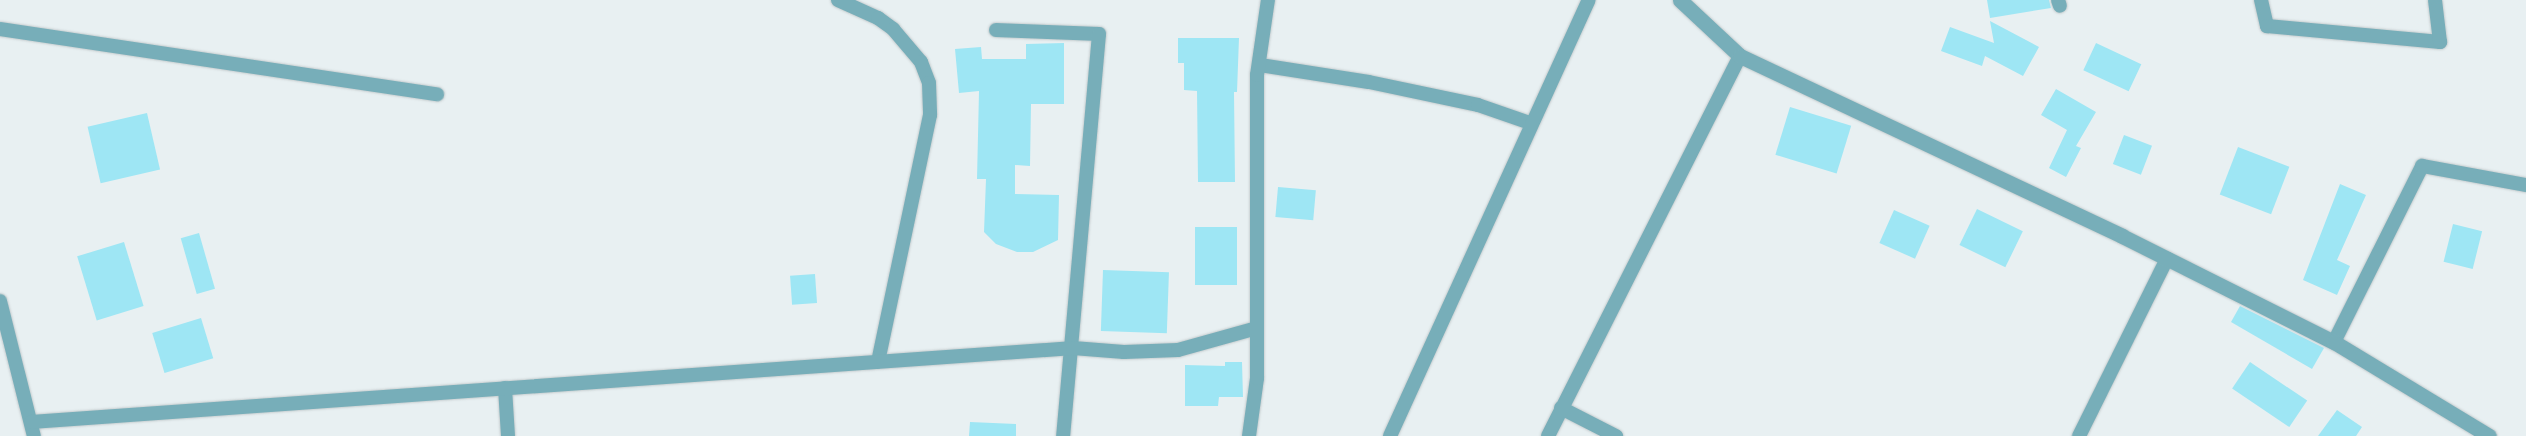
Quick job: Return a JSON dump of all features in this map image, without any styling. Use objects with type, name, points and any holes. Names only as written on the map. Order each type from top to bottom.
[{"type":"street","points":[[838,0],[878,18],[893,29],[921,62],[929,83],[930,115],[878,362]]},
{"type":"street","points":[[1249,436],[1256,378],[1257,75],[1260,65],[1268,0]]},
{"type":"street","points":[[1390,436],[1530,123],[1589,0]]},
{"type":"street","points":[[1680,0],[1740,56],[2167,259],[2334,342],[2489,436]]},
{"type":"street","points":[[2261,0],[2267,26],[2440,42],[2435,0]]},
{"type":"street","points":[[0,29],[437,94]]},
{"type":"street","points":[[996,30],[1099,34],[1073,348],[1063,436]]},
{"type":"street","points":[[1548,436],[1740,56]]},
{"type":"street","points":[[1260,65],[1369,82],[1478,105],[1530,123]]},
{"type":"street","points":[[2334,342],[2422,166],[2526,185]]},
{"type":"street","points":[[2078,436],[2167,259]]},
{"type":"street","points":[[0,301],[33,429],[505,388],[1073,348],[1124,352],[1178,350],[1257,328]]},
{"type":"street","points":[[505,388],[508,436]]},
{"type":"street","points":[[1561,408],[1616,436]]},
{"type":"building","points":[[1987,0],[2049,0],[2051,8],[1990,18]]},
{"type":"building","points":[[1990,21],[2039,47],[2023,76],[1985,56],[1982,66],[1941,51],[1950,27],[1994,43]]},
{"type":"building","points":[[1178,38],[1239,38],[1237,92],[1234,92],[1235,182],[1198,182],[1197,91],[1184,90],[1184,63],[1178,63]]},
{"type":"building","points":[[1064,43],[1064,104],[1031,104],[1030,166],[1015,165],[1015,194],[1059,195],[1058,240],[1033,252],[1017,252],[996,244],[984,232],[986,179],[977,179],[979,91],[959,93],[955,49],[981,47],[982,59],[1026,59],[1026,44]]},
{"type":"building","points":[[2096,43],[2141,64],[2129,91],[2083,70]]},
{"type":"building","points":[[2056,89],[2096,112],[2076,146],[2081,148],[2066,177],[2049,168],[2067,130],[2041,115]]},
{"type":"building","points":[[1790,107],[1851,126],[1837,174],[1775,155]]},
{"type":"building","points":[[147,113],[160,170],[101,183],[88,127]]},
{"type":"building","points":[[2124,135],[2152,146],[2141,175],[2113,164]]},
{"type":"building","points":[[2238,147],[2289,167],[2271,214],[2220,195]]},
{"type":"building","points":[[2340,184],[2366,195],[2337,260],[2350,266],[2337,295],[2303,280]]},
{"type":"building","points":[[1278,187],[1316,190],[1313,220],[1275,217]]},
{"type":"building","points":[[1977,209],[2023,231],[2005,267],[1959,245]]},
{"type":"building","points":[[1894,210],[1930,226],[1915,259],[1879,243]]},
{"type":"building","points":[[2453,224],[2482,231],[2473,269],[2444,262]]},
{"type":"building","points":[[1195,227],[1237,227],[1237,285],[1195,285]]},
{"type":"building","points":[[199,233],[215,289],[197,294],[181,238]]},
{"type":"building","points":[[124,242],[144,306],[97,320],[77,256]]},
{"type":"building","points":[[1103,270],[1169,272],[1167,333],[1101,331]]},
{"type":"building","points":[[815,274],[817,303],[792,305],[790,276]]},
{"type":"building","points":[[2240,306],[2324,348],[2312,369],[2231,322]]},
{"type":"building","points":[[201,318],[213,358],[165,373],[152,333]]},
{"type":"building","points":[[1225,362],[1242,362],[1243,397],[1219,397],[1218,406],[1185,406],[1185,365],[1225,366]]},
{"type":"building","points":[[2250,362],[2307,401],[2289,427],[2232,389]]},
{"type":"building","points":[[2337,410],[2362,427],[2356,436],[2318,436]]},
{"type":"building","points":[[970,422],[1016,424],[1016,436],[969,436]]}]
